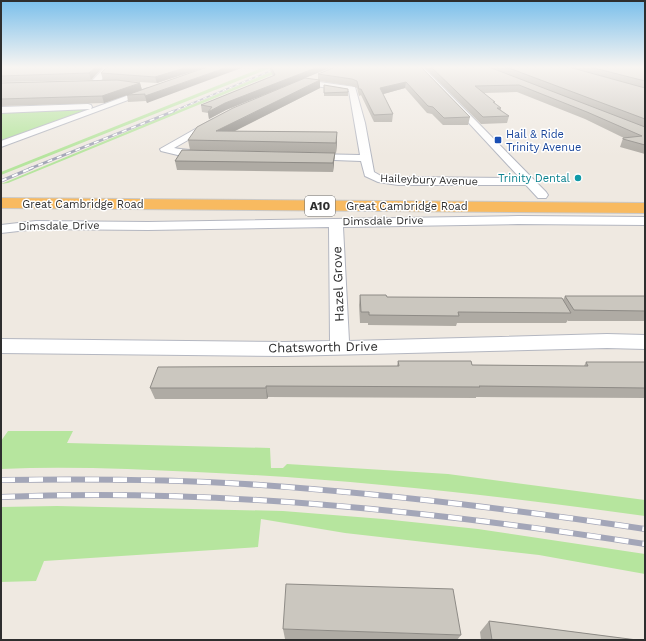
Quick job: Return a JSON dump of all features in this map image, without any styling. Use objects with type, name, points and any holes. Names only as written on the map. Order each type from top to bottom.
[{"type":"highway","name":"Great Cambridge Road","points":[[1,191],[542,195]]},
{"type":"highway","name":"A10","points":[[542,195],[544,199],[560,203],[643,208]]},
{"type":"highway","name":"Great Cambridge Road","points":[[1,203],[643,208]]},
{"type":"street","points":[[1,144],[133,97]]},
{"type":"street","name":"Haileybury Avenue","points":[[354,97],[360,123],[365,158],[369,174],[374,178],[382,180],[530,182]]},
{"type":"street","points":[[449,97],[542,195]]},
{"type":"street","points":[[1,110],[107,106]]},
{"type":"street","points":[[216,155],[186,154],[165,149],[223,117]]},
{"type":"street","points":[[302,156],[365,158]]},
{"type":"street","name":"Dimsdale Drive","points":[[1,229],[36,225],[148,226],[510,220],[643,208]]},
{"type":"street","name":"Hazel Grove","points":[[336,222],[340,347]]},
{"type":"street","name":"Chatsworth Drive","points":[[1,346],[285,349],[607,341],[645,342]]},
{"type":"green space","points":[[189,97],[198,97],[1,175],[1,172]]},
{"type":"green space","points":[[211,97],[218,97],[8,183],[1,184]]},
{"type":"green space","points":[[93,109],[1,141],[1,113]]},
{"type":"green space","points":[[8,431],[73,431],[67,443],[270,448],[271,468],[283,468],[287,464],[448,474],[645,500],[645,516],[533,501],[365,483],[253,475],[123,469],[1,469],[1,441]]},
{"type":"green space","points":[[57,506],[283,511],[383,519],[478,529],[645,554],[645,574],[539,555],[345,533],[261,519],[258,547],[44,561],[36,581],[1,582],[1,507]]},
{"type":"building","points":[[1,97],[71,97],[1,99]]},
{"type":"building","points":[[221,97],[241,97],[208,112],[212,107],[201,105]]},
{"type":"building","points":[[260,97],[286,97],[216,131],[337,132],[336,143],[188,140],[197,127],[233,108]]},
{"type":"building","points":[[365,97],[384,97],[393,114],[374,115]]},
{"type":"building","points":[[420,97],[450,97],[470,117],[444,118],[433,107],[428,106]]},
{"type":"building","points":[[462,97],[489,97],[501,108],[497,108],[509,116],[483,117]]},
{"type":"building","points":[[549,97],[567,97],[645,127],[645,145],[623,139],[642,136]]},
{"type":"building","points":[[586,97],[645,97],[645,119]]},
{"type":"building","points":[[182,150],[335,153],[333,163],[175,161]]},
{"type":"building","points":[[360,295],[386,295],[387,297],[562,298],[571,313],[458,312],[459,316],[369,315],[369,312],[361,312]]},
{"type":"building","points":[[565,296],[645,296],[645,311],[574,310]]},
{"type":"building","points":[[398,361],[471,361],[472,365],[588,366],[586,362],[645,362],[645,388],[266,386],[266,388],[150,388],[158,367],[399,366]]},
{"type":"building","points":[[286,584],[453,589],[461,635],[283,629]]},
{"type":"building","points":[[489,621],[637,640],[492,640]]},
{"type":"railway","points":[[171,112],[208,97]]},
{"type":"railway","points":[[29,169],[174,111]]},
{"type":"railway","points":[[1,181],[32,168]]},
{"type":"railway","points":[[1,480],[153,480],[245,484],[445,502],[645,529]]},
{"type":"railway","points":[[1,497],[82,495],[243,499],[404,512],[485,521],[645,544]]},
{"type":"place","name":"Hail & Ride Trinity Avenue","points":[[498,140]]},
{"type":"place","name":"Trinity Dental","points":[[578,178]]}]
